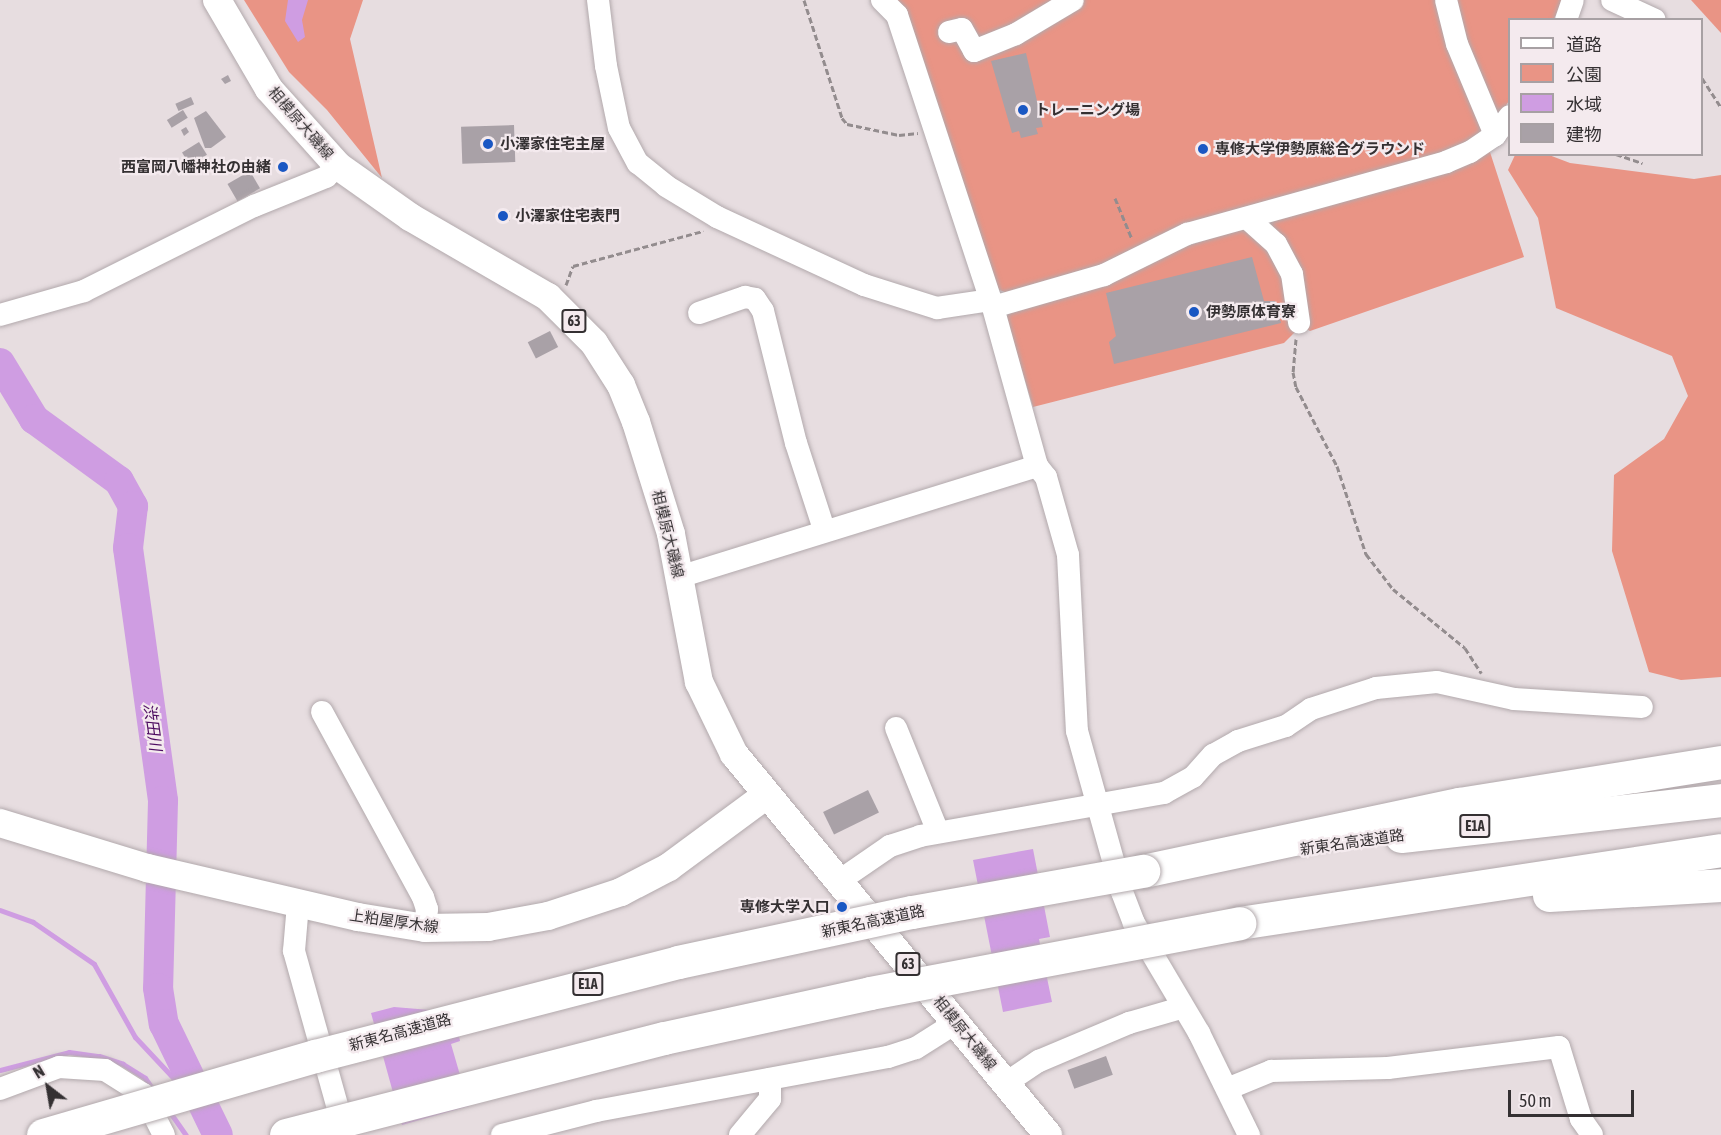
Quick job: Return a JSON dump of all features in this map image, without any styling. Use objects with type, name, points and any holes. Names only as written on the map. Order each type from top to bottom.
[{"type":"highway","points":[[1229,856],[1459,804],[1721,762]]},
{"type":"highway","name":"新東名高速道路","points":[[43,1135],[326,1052],[678,962],[912,912],[1229,856],[1545,817],[1721,800]]},
{"type":"highway","points":[[286,1135],[663,1038],[1108,947],[1721,850]]},
{"type":"highway","points":[[1240,927],[1433,905],[1721,885]]},
{"type":"main road","name":"相模原大磯線","points":[[217,0],[269,89],[338,166],[410,217],[559,306],[594,343],[621,385],[662,502],[699,682],[734,754],[765,796],[957,1022],[1048,1135]]},
{"type":"main road","name":"上粕屋厚木線","points":[[0,823],[147,868],[298,904],[425,928],[488,927],[515,923],[621,892],[669,867],[765,796]]},
{"type":"street","points":[[598,0],[606,66],[618,128],[638,163],[666,186],[731,224],[864,285],[937,308],[992,303],[1104,275],[1186,234],[1446,162],[1470,152],[1495,135],[1508,117]]},
{"type":"street","points":[[882,0],[897,15],[992,303],[1037,466],[1046,477],[1068,555],[1077,731],[1134,923],[1227,1089],[1249,1135]]},
{"type":"street","points":[[949,32],[962,29],[974,51],[1016,34],[1073,0]]},
{"type":"street","points":[[1446,0],[1457,44],[1495,135]]},
{"type":"street","points":[[1567,18],[1573,0]]},
{"type":"street","points":[[1612,0],[1652,18]]},
{"type":"street","points":[[0,315],[94,287],[254,206],[326,177],[338,166]]},
{"type":"street","points":[[1247,218],[1276,244],[1292,274],[1299,322]]},
{"type":"street","points":[[699,313],[745,297],[755,299],[763,311],[796,443],[824,529]]},
{"type":"street","points":[[679,577],[824,529],[1037,466]]},
{"type":"street","points":[[839,881],[890,846],[938,832],[1098,805],[1179,787],[1214,755],[1238,741],[1286,726],[1311,709],[1376,688],[1437,682],[1514,699],[1642,707]]},
{"type":"street","points":[[322,712],[423,897],[427,909],[425,928]]},
{"type":"street","points":[[904,735],[938,832]]},
{"type":"street","points":[[298,904],[294,951],[346,1135]]},
{"type":"street","points":[[1006,1083],[1039,1061],[1129,1023],[1181,1008]]},
{"type":"street","points":[[502,1135],[596,1112],[888,1057],[916,1048],[957,1022]]},
{"type":"street","points":[[1227,1089],[1271,1071],[1388,1068],[1559,1047],[1581,1119],[1592,1135]]},
{"type":"street","points":[[0,1089],[59,1068],[105,1070],[143,1095],[164,1135]]},
{"type":"street","points":[[740,1135],[770,1099],[770,1079]]},
{"type":"path","points":[[804,0],[842,118],[847,124],[898,135],[934,131]]},
{"type":"path","points":[[1703,81],[1721,107]]},
{"type":"path","points":[[1622,156],[1642,163]]},
{"type":"path","points":[[1116,198],[1140,257]]},
{"type":"path","points":[[559,306],[573,266],[731,224]]},
{"type":"path","points":[[1299,322],[1293,372],[1296,387],[1337,466],[1366,554],[1393,589],[1478,663],[1482,674],[1478,691]]},
{"type":"green space","points":[[244,0],[363,0],[350,39],[382,178],[327,110],[289,72]]},
{"type":"green space","name":"専修大学伊勢原総合グラウンド","points":[[892,0],[1563,0],[1554,18],[1508,18],[1508,102],[1495,121],[1467,144],[1100,266],[1007,293],[997,289]]},
{"type":"green space","points":[[1691,0],[1721,0],[1721,33]]},
{"type":"green space","name":"専修大学伊勢原総合グラウンド","points":[[1489,149],[1524,257],[1310,331],[1301,326],[1284,343],[1033,407],[1006,318],[1010,311],[1187,246]]},
{"type":"green space","points":[[1515,156],[1552,156],[1570,163],[1694,179],[1721,175],[1721,677],[1681,680],[1649,672],[1612,551],[1614,475],[1664,439],[1688,396],[1672,356],[1556,308],[1538,218],[1508,170]]},
{"type":"water","points":[[288,0],[308,0],[302,20],[305,37],[298,42],[285,21]]},
{"type":"water","points":[[1033,849],[1050,937],[1039,939],[1052,1002],[1003,1012],[973,860]]},
{"type":"water","points":[[394,1007],[454,1012],[460,1041],[451,1044],[469,1106],[402,1125],[371,1013]]},
{"type":"building","name":"トレーニング場","points":[[1026,53],[1043,127],[1036,128],[1038,134],[1021,138],[1019,131],[1012,133],[991,61]]},
{"type":"building","points":[[228,75],[231,81],[225,84],[221,79]]},
{"type":"building","points":[[191,97],[194,104],[178,111],[175,104]]},
{"type":"building","points":[[183,110],[188,118],[172,128],[167,120]]},
{"type":"building","points":[[206,111],[226,137],[211,148],[205,148],[194,118]]},
{"type":"building","name":"小澤家住宅主屋","points":[[514,125],[515,162],[462,164],[461,127]]},
{"type":"building","points":[[186,127],[189,132],[184,136],[181,130]]},
{"type":"building","points":[[199,142],[207,155],[190,165],[182,153]]},
{"type":"building","points":[[204,159],[209,167],[198,174],[193,166]]},
{"type":"building","points":[[250,171],[260,188],[237,201],[227,184]]},
{"type":"building","name":"小澤家住宅表門","points":[[497,211],[510,211],[510,221],[497,221]]},
{"type":"building","name":"伊勢原体育寮","points":[[1252,257],[1264,301],[1275,301],[1281,323],[1114,364],[1109,342],[1116,336],[1106,293]]},
{"type":"building","points":[[550,331],[558,347],[536,358],[528,342]]},
{"type":"building","points":[[868,790],[879,812],[834,834],[823,812]]},
{"type":"building","points":[[1106,1056],[1113,1075],[1074,1089],[1067,1070]]},
{"type":"waterway","name":"渋田川","points":[[0,363],[34,419],[119,481],[133,506],[128,548],[163,801],[158,988],[164,1024],[218,1135]]},
{"type":"waterway","points":[[0,910],[33,922],[94,964],[135,1037],[178,1083]]},
{"type":"waterway","points":[[0,1070],[69,1052],[99,1056],[123,1064],[145,1078],[154,1091]]},
{"type":"waterway","points":[[169,1111],[186,1135]]},
{"type":"place","name":"トレーニング場","points":[[1023,110]]},
{"type":"place","name":"小澤家住宅主屋","points":[[488,144]]},
{"type":"place","name":"専修大学伊勢原総合グラウンド","points":[[1203,149]]},
{"type":"place","name":"西富岡八幡神社の由緒","points":[[283,167]]},
{"type":"place","name":"小澤家住宅表門","points":[[503,216]]},
{"type":"place","name":"伊勢原体育寮","points":[[1194,312]]},
{"type":"place","name":"専修大学入口","points":[[842,907]]}]
